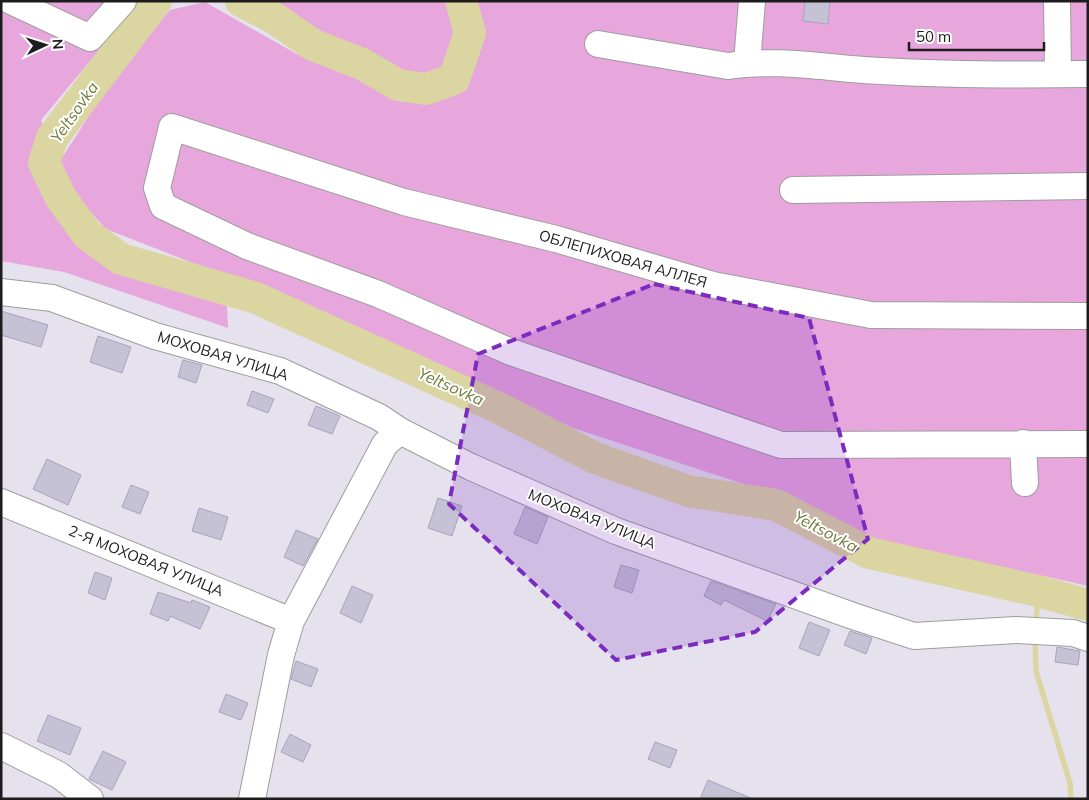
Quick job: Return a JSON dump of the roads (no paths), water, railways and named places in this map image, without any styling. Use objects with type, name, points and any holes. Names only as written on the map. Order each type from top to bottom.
[{"type":"street","points":[[10,1],[90,38],[123,1]]},
{"type":"street","points":[[746,63],[752,1]]},
{"type":"street","points":[[1057,1],[1058,74]]},
{"type":"street","points":[[598,44],[728,66],[746,63],[899,72],[1088,74]]},
{"type":"street","name":"ОБЛЕПИХОВАЯ АЛЛЕЯ","points":[[1023,443],[781,445],[511,352],[378,294],[247,246],[163,206],[157,188],[172,127],[404,202],[556,239],[713,284],[871,315],[1088,316]]},
{"type":"street","points":[[793,190],[1088,186]]},
{"type":"street","name":"МОХОВАЯ УЛИЦА","points":[[1,292],[52,298],[155,336],[280,371],[379,417],[400,432],[471,467],[616,531],[914,636],[1016,630],[1073,634],[1088,638]]},
{"type":"street","points":[[252,799],[281,656],[291,621],[385,444],[400,432]]},
{"type":"street","points":[[1025,483],[1023,443],[1088,444]]},
{"type":"street","name":"2-Я МОХОВАЯ УЛИЦА","points":[[1,502],[291,621]]},
{"type":"street","points":[[1,746],[59,775],[90,799]]},
{"type":"waterway","name":"Yeltsovka","points":[[156,1],[52,138],[44,163],[61,198],[87,234],[121,259],[256,298],[501,409],[595,458],[688,491],[776,505],[869,553],[1038,591],[1088,605]]},
{"type":"waterway","name":"Yeltsovka","points":[[241,1],[274,18],[313,45],[362,64],[398,85],[426,89],[454,79],[470,33],[461,1]]},
{"type":"waterway","points":[[1036,624],[1038,591]]},
{"type":"waterway","points":[[1035,638],[1036,671],[1070,783],[1071,799]]}]
